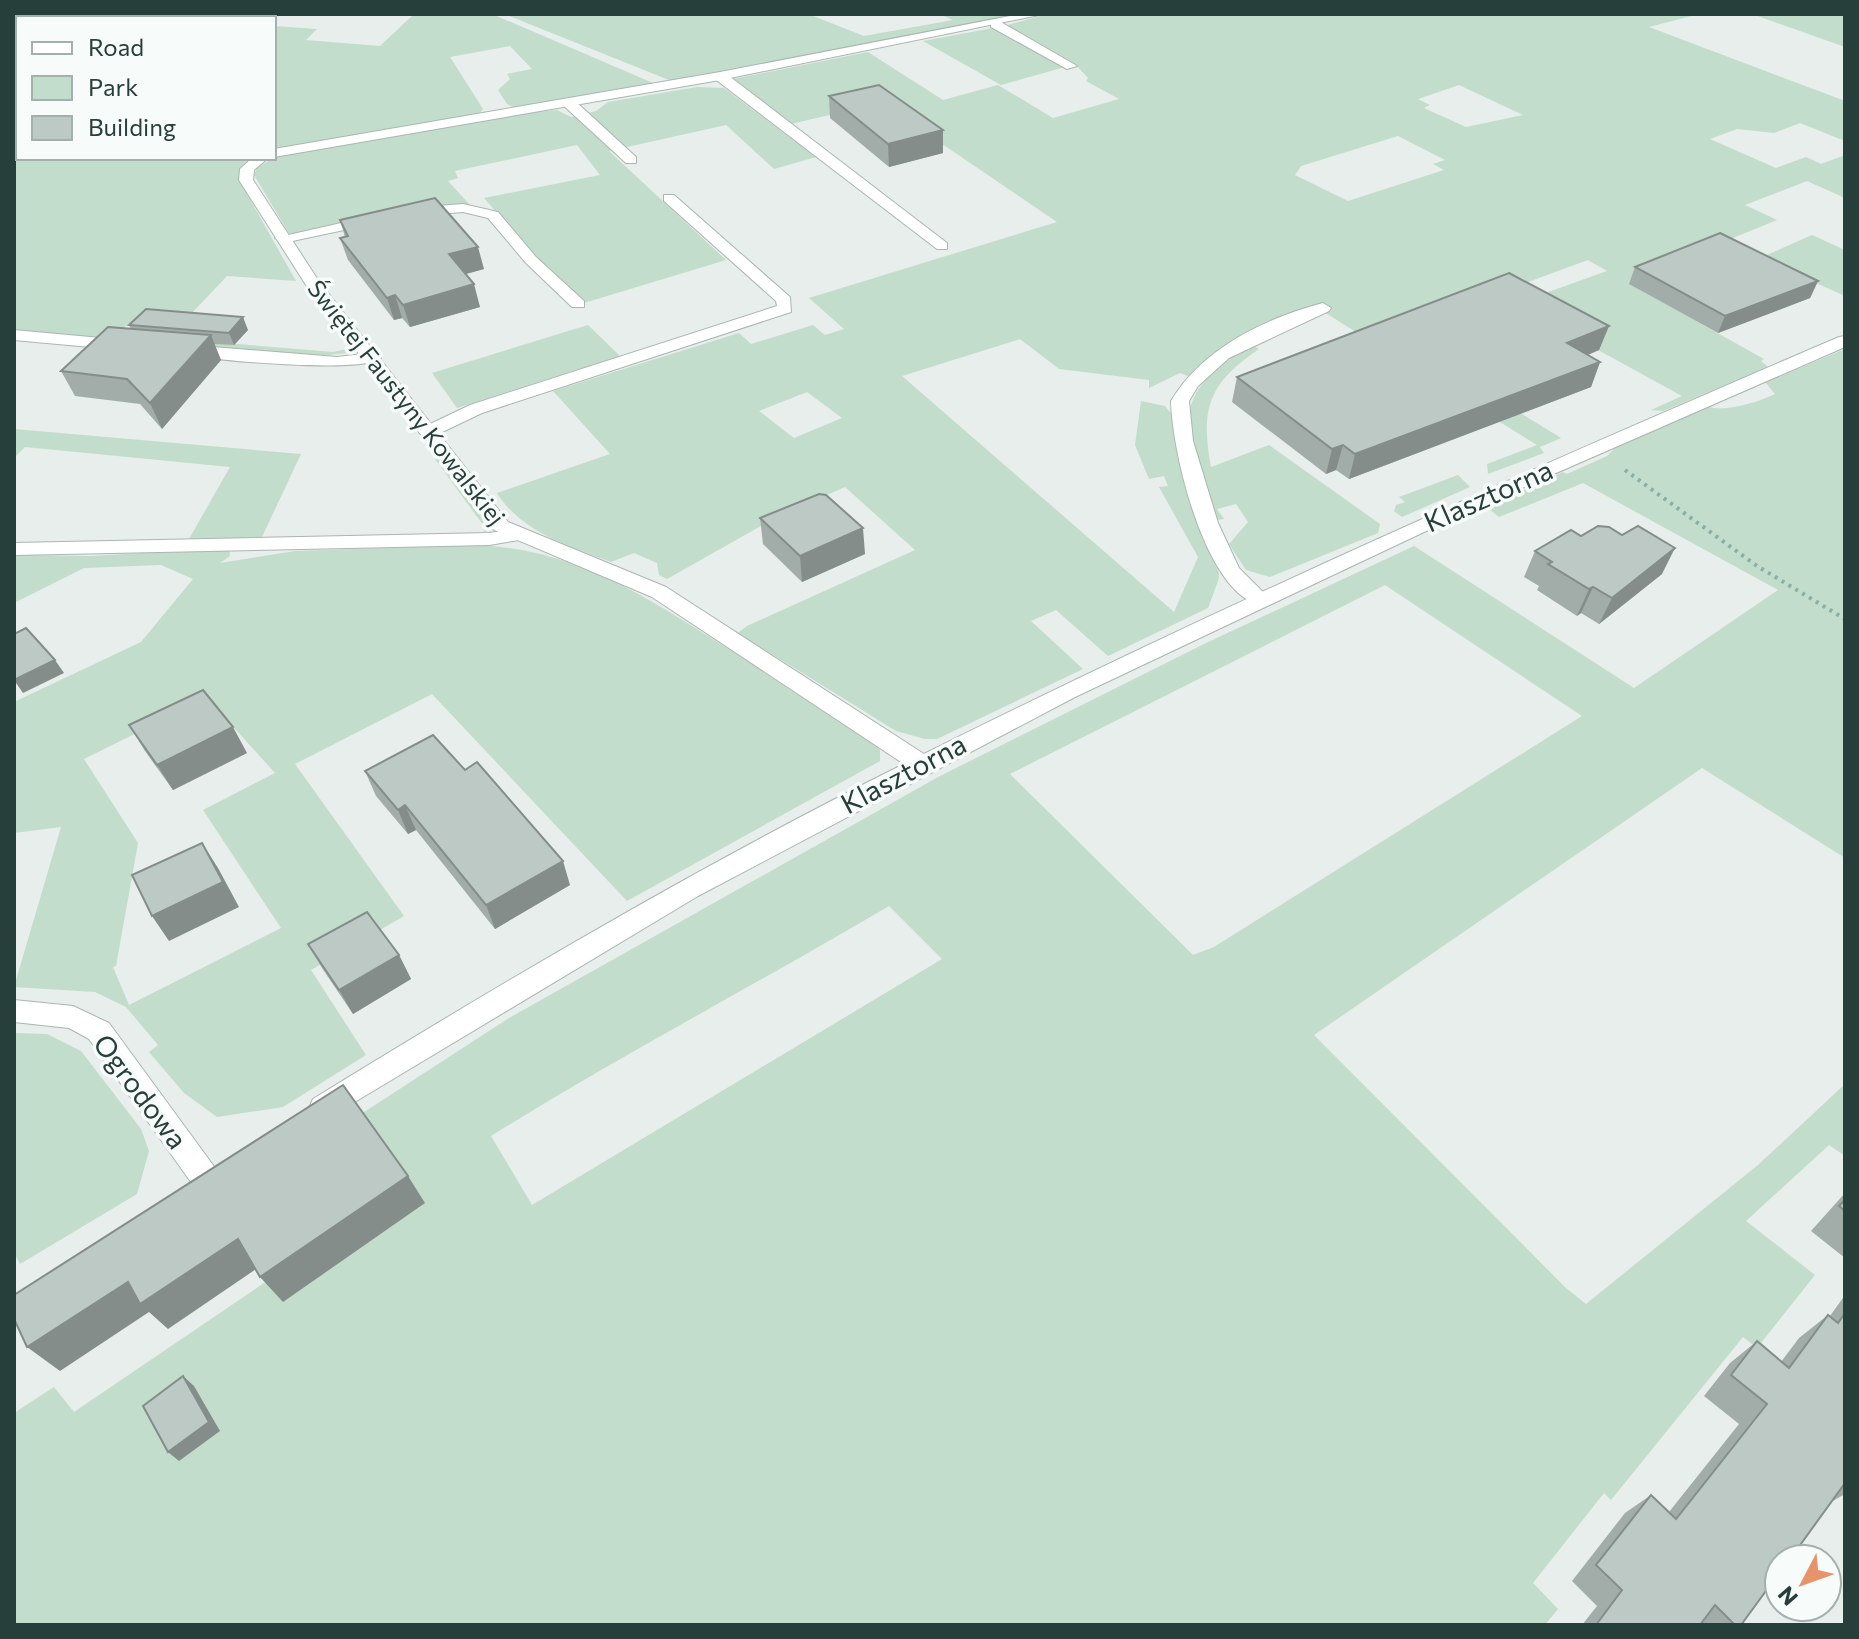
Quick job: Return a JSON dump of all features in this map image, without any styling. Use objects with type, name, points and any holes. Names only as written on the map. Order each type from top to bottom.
[{"type":"street","points":[[276,153],[720,76],[1038,14]]},
{"type":"street","points":[[995,24],[1071,66]]},
{"type":"street","points":[[720,76],[942,246]]},
{"type":"street","points":[[569,103],[631,160]]},
{"type":"street","name":"Świętej Faustyny Kowalskiej","points":[[258,160],[250,166],[245,177],[283,238],[316,288],[430,431],[494,518],[518,535],[659,592],[920,763]]},
{"type":"street","points":[[430,431],[476,409],[785,309],[784,300],[669,198]]},
{"type":"street","points":[[283,238],[393,215],[456,208],[493,215],[527,256],[578,304]]},
{"type":"street","points":[[1259,598],[1233,575],[1199,496],[1186,453],[1180,401],[1193,381],[1229,352],[1323,308]]},
{"type":"street","points":[[14,335],[140,346]]},
{"type":"street","name":"Klasztorna","points":[[302,1122],[486,1003],[920,763],[1259,598],[1845,341]]},
{"type":"street","points":[[171,349],[337,362],[372,358]]},
{"type":"street","points":[[14,549],[489,539],[518,535]]},
{"type":"street","name":"Ogrodowa","points":[[14,1011],[73,1017],[99,1031],[220,1175],[182,1198]]},
{"type":"path","points":[[1591,450],[1650,485],[1695,523],[1757,566],[1845,619]]},
{"type":"green space","points":[[14,14],[208,15],[16,16],[14,128]]},
{"type":"green space","points":[[492,14],[653,83],[515,108],[507,104],[498,90],[510,79],[507,74],[532,69],[510,46],[450,57],[483,109],[479,114],[276,150],[276,26],[317,29],[306,40],[380,46],[413,15]]},
{"type":"green space","points":[[504,14],[808,14],[864,36],[953,20],[939,14],[1026,14],[674,82]]},
{"type":"green space","points":[[1047,14],[1699,14],[1649,27],[1845,101],[1845,141],[1800,123],[1774,133],[1737,129],[1710,139],[1776,168],[1806,157],[1821,164],[1845,155],[1845,198],[1807,181],[1745,205],[1777,220],[1733,238],[1644,292],[1764,359],[1761,361],[1768,367],[1663,411],[1651,410],[1682,396],[1558,328],[1463,378],[1561,438],[1540,447],[1544,453],[1488,474],[1487,464],[1537,445],[1324,312],[1331,307],[1326,305],[1190,377],[1180,373],[1149,388],[1149,380],[1059,369],[1020,339],[902,376],[1174,612],[1198,557],[1159,487],[1168,486],[1164,476],[1149,479],[1135,445],[1141,401],[1165,406],[1173,416],[1218,560],[1219,578],[1208,608],[1108,656],[1056,610],[1031,621],[1083,669],[937,739],[925,739],[896,731],[738,633],[747,626],[915,550],[845,487],[777,517],[667,579],[659,575],[657,563],[634,553],[611,562],[548,536],[519,518],[497,493],[610,454],[553,391],[739,333],[751,344],[813,325],[825,335],[844,329],[809,298],[1057,222],[926,133],[872,105],[791,124],[733,79],[868,52],[943,100],[998,85],[1053,118],[1119,99],[1086,81],[1088,78],[1077,66],[1004,26]],"holes":[[[1459,85],[1523,115],[1466,127],[1424,108],[1430,105],[1418,99]],[[1398,136],[1445,160],[1433,164],[1444,170],[1348,201],[1295,175],[1301,166]],[[1588,260],[1607,271],[1526,300],[1509,289]],[[807,392],[842,418],[794,438],[759,411]]]},
{"type":"green space","points":[[1752,14],[1845,14],[1845,47]]},
{"type":"green space","points":[[993,28],[1065,67],[1001,85],[923,41]]},
{"type":"green space","points":[[697,87],[724,88],[816,157],[774,169],[726,125],[609,151],[726,260],[584,303],[541,263],[484,198],[600,175],[577,145],[455,171],[458,178],[448,181],[471,206],[350,222],[290,235],[254,175],[257,168],[269,160],[276,160],[276,157],[517,114],[557,110],[571,117],[596,111],[608,102]]},
{"type":"green space","points":[[14,131],[16,160],[247,160],[239,169],[239,180],[296,281],[227,276],[191,314],[143,311],[117,334],[333,352],[352,348],[311,298],[356,352],[320,356],[14,331]]},
{"type":"green space","points":[[1812,235],[1845,250],[1845,296],[1760,258]]},
{"type":"green space","points":[[588,325],[620,356],[457,408],[432,373]]},
{"type":"green space","points":[[1251,344],[1259,349],[1229,373],[1212,399],[1207,428],[1211,467],[1269,445],[1380,524],[1378,533],[1270,577],[1246,570],[1229,544],[1248,522],[1236,504],[1217,509],[1224,519],[1217,520],[1190,441],[1189,420],[1193,401],[1203,383],[1222,364]]},
{"type":"green space","points":[[1845,349],[1845,858],[1702,768],[1314,1035],[1566,1288],[1586,1304],[1758,1165],[1845,1084],[1845,1156],[1829,1145],[1746,1221],[1815,1275],[1757,1348],[1743,1337],[1611,1500],[1604,1493],[1533,1583],[1558,1609],[1545,1625],[14,1625],[14,1413],[54,1387],[74,1412],[270,1279],[361,1114],[509,1018],[940,776],[1204,644],[1414,546],[1634,688],[1778,590],[1583,483],[1499,517],[1489,509],[1495,503],[1563,472],[1567,474],[1607,456],[1615,448],[1709,407],[1742,405],[1775,394],[1765,382]],"holes":[[[1385,585],[1582,716],[1214,947],[1193,955],[1010,774]],[[889,906],[942,959],[532,1205],[491,1136]]]},
{"type":"green space","points":[[14,429],[301,454],[262,537],[481,534],[90,545],[84,542],[189,539],[230,467],[25,447],[14,458]]},
{"type":"green space","points":[[435,459],[440,459],[493,528],[481,534],[486,529]]},
{"type":"green space","points":[[1458,475],[1470,487],[1402,517],[1394,511],[1396,505],[1405,502],[1399,497]]},
{"type":"green space","points":[[473,545],[552,557],[621,585],[804,694],[866,737],[880,750],[880,761],[627,901],[432,694],[295,764],[404,916],[311,970],[366,1055],[283,1107],[217,1117],[184,1093],[149,1052],[158,1045],[126,1007],[95,992],[14,987],[61,827],[14,833],[14,702],[141,642],[193,579],[161,565],[84,568],[14,603],[14,555],[91,556],[229,548],[230,556],[220,563],[295,551]],"holes":[[[207,698],[275,773],[203,810],[281,928],[129,1005],[113,967],[116,966],[138,843],[84,759]]]},
{"type":"green space","points":[[14,1033],[47,1034],[81,1051],[141,1129],[149,1151],[137,1194],[20,1264],[14,1252]]},
{"type":"building","points":[[879,85],[943,130],[888,144],[829,96]]},
{"type":"building","points":[[435,198],[478,247],[449,254],[474,284],[403,305],[395,295],[387,298],[340,238],[348,236],[340,220]]},
{"type":"building","points":[[1720,233],[1818,281],[1725,316],[1635,267]]},
{"type":"building","points":[[1509,273],[1609,326],[1567,343],[1600,362],[1355,454],[1343,445],[1332,449],[1237,377]]},
{"type":"building","points":[[146,309],[243,317],[229,333],[129,325]]},
{"type":"building","points":[[108,327],[211,335],[150,403],[127,379],[61,371]]},
{"type":"building","points":[[819,494],[826,495],[863,528],[800,556],[760,518]]},
{"type":"building","points":[[1598,526],[1609,527],[1622,535],[1638,526],[1675,548],[1612,598],[1593,587],[1589,589],[1548,564],[1552,562],[1535,551],[1571,530],[1581,536]]},
{"type":"building","points":[[26,628],[55,660],[14,680],[14,634]]},
{"type":"building","points":[[203,690],[233,727],[157,765],[129,725]]},
{"type":"building","points":[[433,735],[465,770],[477,762],[563,861],[486,905],[405,805],[398,810],[365,771]]},
{"type":"building","points":[[202,843],[223,882],[152,916],[132,875]]},
{"type":"building","points":[[367,912],[399,955],[339,990],[308,944]]},
{"type":"building","points":[[343,1085],[408,1176],[260,1277],[238,1239],[140,1304],[128,1282],[27,1347],[14,1319],[14,1295]]},
{"type":"building","points":[[1845,1313],[1845,1483],[1802,1543],[1763,1543],[1763,1595],[1741,1625],[1735,1625],[1715,1605],[1700,1625],[1596,1625],[1622,1590],[1596,1565],[1651,1495],[1676,1519],[1767,1404],[1731,1375],[1757,1341],[1789,1368],[1828,1315],[1838,1323]]},
{"type":"building","points":[[183,1376],[209,1422],[168,1452],[143,1406]]}]
